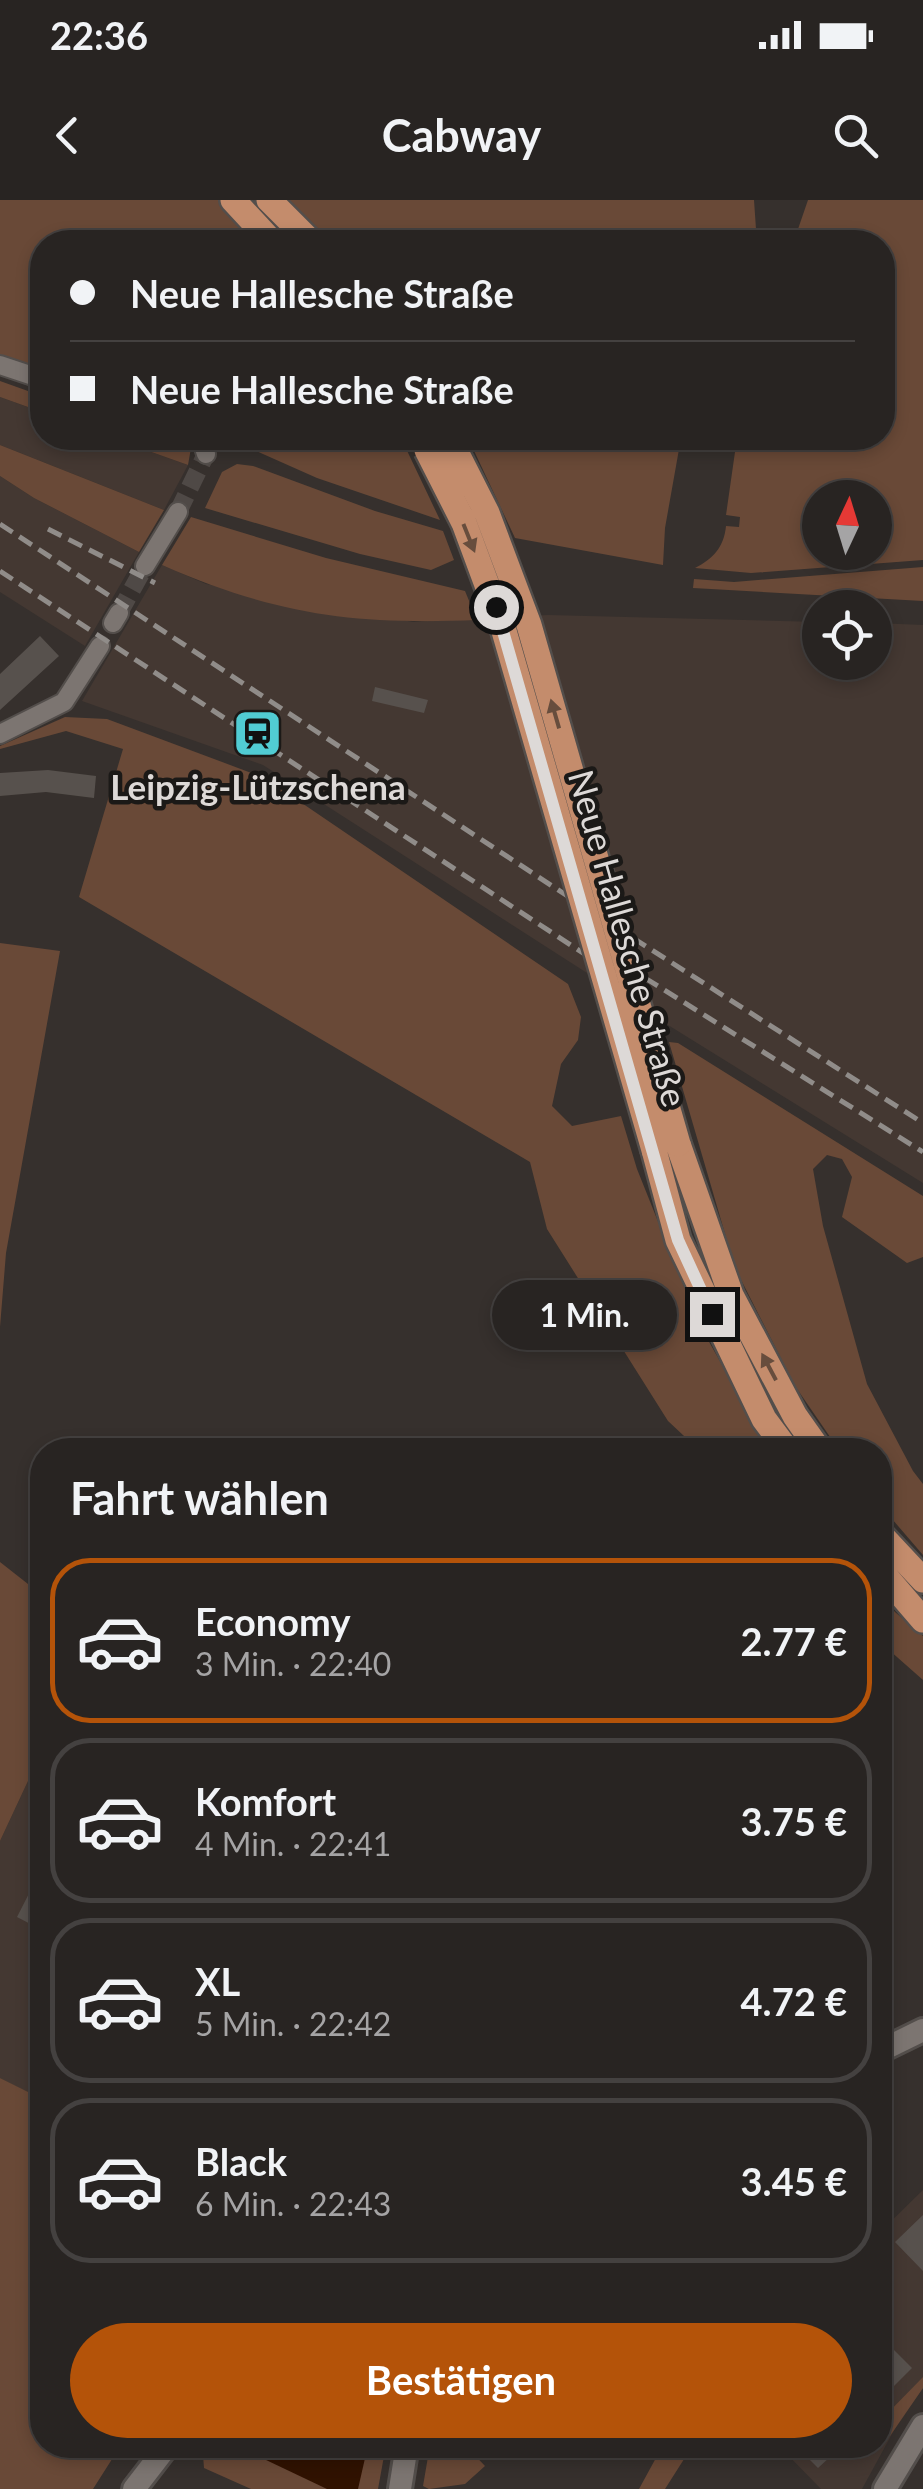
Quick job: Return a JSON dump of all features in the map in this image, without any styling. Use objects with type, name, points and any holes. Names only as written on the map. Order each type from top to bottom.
[{"type":"main road","points":[[233,200],[261,230]]},
{"type":"main road","points":[[269,200],[298,230]]},
{"type":"main road","name":"Neue Hallesche Straße","points":[[438,450],[487,512],[528,625],[666,1147],[678,1240],[764,1418],[778,1438]]},
{"type":"main road","name":"Neue Hallesche Straße","points":[[666,1147],[731,1295],[811,1438]]},
{"type":"main road","points":[[892,1547],[923,1580]]},
{"type":"main road","points":[[892,1584],[923,1620]]},
{"type":"street","points":[[0,365],[30,375]]},
{"type":"street","points":[[145,566],[178,512]]},
{"type":"street","points":[[0,734],[64,702],[100,646]]},
{"type":"street","points":[[892,2045],[923,2030]]},
{"type":"street","points":[[886,2489],[923,2426]]},
{"type":"street","points":[[134,2489],[158,2458]]},
{"type":"street","points":[[400,2489],[405,2458]]},
{"type":"shaded area","points":[[0,200],[221,200],[250,230],[30,230],[30,365],[0,355]]},
{"type":"shaded area","points":[[288,200],[754,200],[756,229],[756,230],[314,230]]},
{"type":"shaded area","points":[[808,200],[923,200],[923,560],[892,562],[892,480],[802,480],[802,569],[751,573],[695,568],[716,552],[726,526],[739,527],[740,517],[726,515],[735,450],[895,450],[895,230],[798,230]]},
{"type":"shaded area","points":[[0,381],[30,392],[30,408],[0,397]]},
{"type":"shaded area","points":[[0,397],[30,408],[30,450],[146,450],[188,465],[164,510],[0,445]]},
{"type":"shaded area","points":[[0,445],[164,510],[139,552],[0,476]]},
{"type":"shaded area","points":[[146,450],[191,450],[188,465]]},
{"type":"shaded area","points":[[254,450],[407,450],[440,520],[317,478]]},
{"type":"shaded area","points":[[474,450],[679,450],[665,528],[663,565],[515,538]]},
{"type":"shaded area","points":[[237,464],[253,466],[375,511],[443,531],[454,560],[431,570],[360,554],[205,508],[222,472]]},
{"type":"shaded area","points":[[0,476],[139,552],[85,646],[0,592]]},
{"type":"shaded area","points":[[191,517],[326,558],[465,591],[477,620],[392,621],[316,613],[279,606],[203,582],[162,565]]},
{"type":"shaded area","points":[[162,565],[206,584],[413,622],[548,615],[802,622],[802,680],[892,680],[892,624],[923,625],[923,1183],[263,765],[82,701]]},
{"type":"shaded area","points":[[923,567],[923,601],[892,599],[892,590],[802,590],[802,594],[693,588],[694,579],[734,582]]},
{"type":"shaded area","points":[[65,717],[107,719],[265,778],[568,984],[581,1017],[578,1040],[561,1064],[552,1106],[572,1126],[621,1116],[637,1169],[699,1324],[763,1438],[686,1438],[668,1421],[547,1229],[530,1162],[79,897],[123,749],[66,731],[0,746]]},
{"type":"shaded area","points":[[0,943],[60,951],[6,1253],[0,1327]]},
{"type":"shaded area","points":[[669,1042],[678,1043],[923,1196],[923,1257],[907,1263],[842,1217],[852,1177],[842,1159],[827,1155],[813,1169],[823,1226],[867,1384],[923,1484],[923,1555],[892,1519],[892,1438],[831,1438],[795,1386],[735,1268]]},
{"type":"shaded area","points":[[0,1562],[30,1586],[30,1777],[0,1841]]},
{"type":"shaded area","points":[[892,1608],[923,1636],[923,1680],[892,1653]]},
{"type":"shaded area","points":[[30,1777],[30,2094],[0,2078],[0,1841]]},
{"type":"shaded area","points":[[0,2078],[30,2093],[30,2458],[113,2458],[93,2489],[0,2489]]},
{"type":"shaded area","points":[[923,2190],[923,2388],[892,2434],[892,2220]]},
{"type":"shaded area","points":[[923,2377],[923,2388],[892,2433],[892,2409]]},
{"type":"shaded area","points":[[203,2458],[384,2458],[378,2489],[251,2489],[204,2468]]},
{"type":"shaded area","points":[[262,2458],[365,2458],[358,2489],[327,2489]]},
{"type":"shaded area","points":[[428,2458],[477,2458],[485,2466],[465,2484],[429,2489],[423,2486]]},
{"type":"shaded area","points":[[656,2458],[685,2458],[665,2489],[639,2489]]},
{"type":"shaded area","points":[[791,2458],[879,2458],[862,2489],[821,2489]]},
{"type":"building","points":[[40,636],[59,656],[0,710],[0,674]]},
{"type":"building","points":[[375,687],[428,700],[424,713],[372,701]]},
{"type":"building","points":[[48,770],[96,776],[94,798],[46,792],[0,796],[0,773]]},
{"type":"building","points":[[30,1892],[30,1924],[17,1917]]},
{"type":"building","points":[[923,2215],[923,2271],[895,2242]]},
{"type":"building","points":[[892,2348],[912,2368],[892,2388]]},
{"type":"building","points":[[808,2458],[829,2458],[818,2468]]},
{"type":"tunnel","points":[[178,512],[206,454]]},
{"type":"tunnel","points":[[119,613],[145,566]]},
{"type":"railway","points":[[0,524],[569,897]]},
{"type":"railway","points":[[48,529],[155,583]]},
{"type":"railway","points":[[0,571],[586,955]]},
{"type":"railway","points":[[633,938],[923,1123]]},
{"type":"railway","points":[[645,978],[923,1152]]},
{"type":"place","name":"Leipzig-Lützschena","points":[[258,734]]},
{"type":"route","points":[[496,607],[678,1240],[712,1314]]}]
